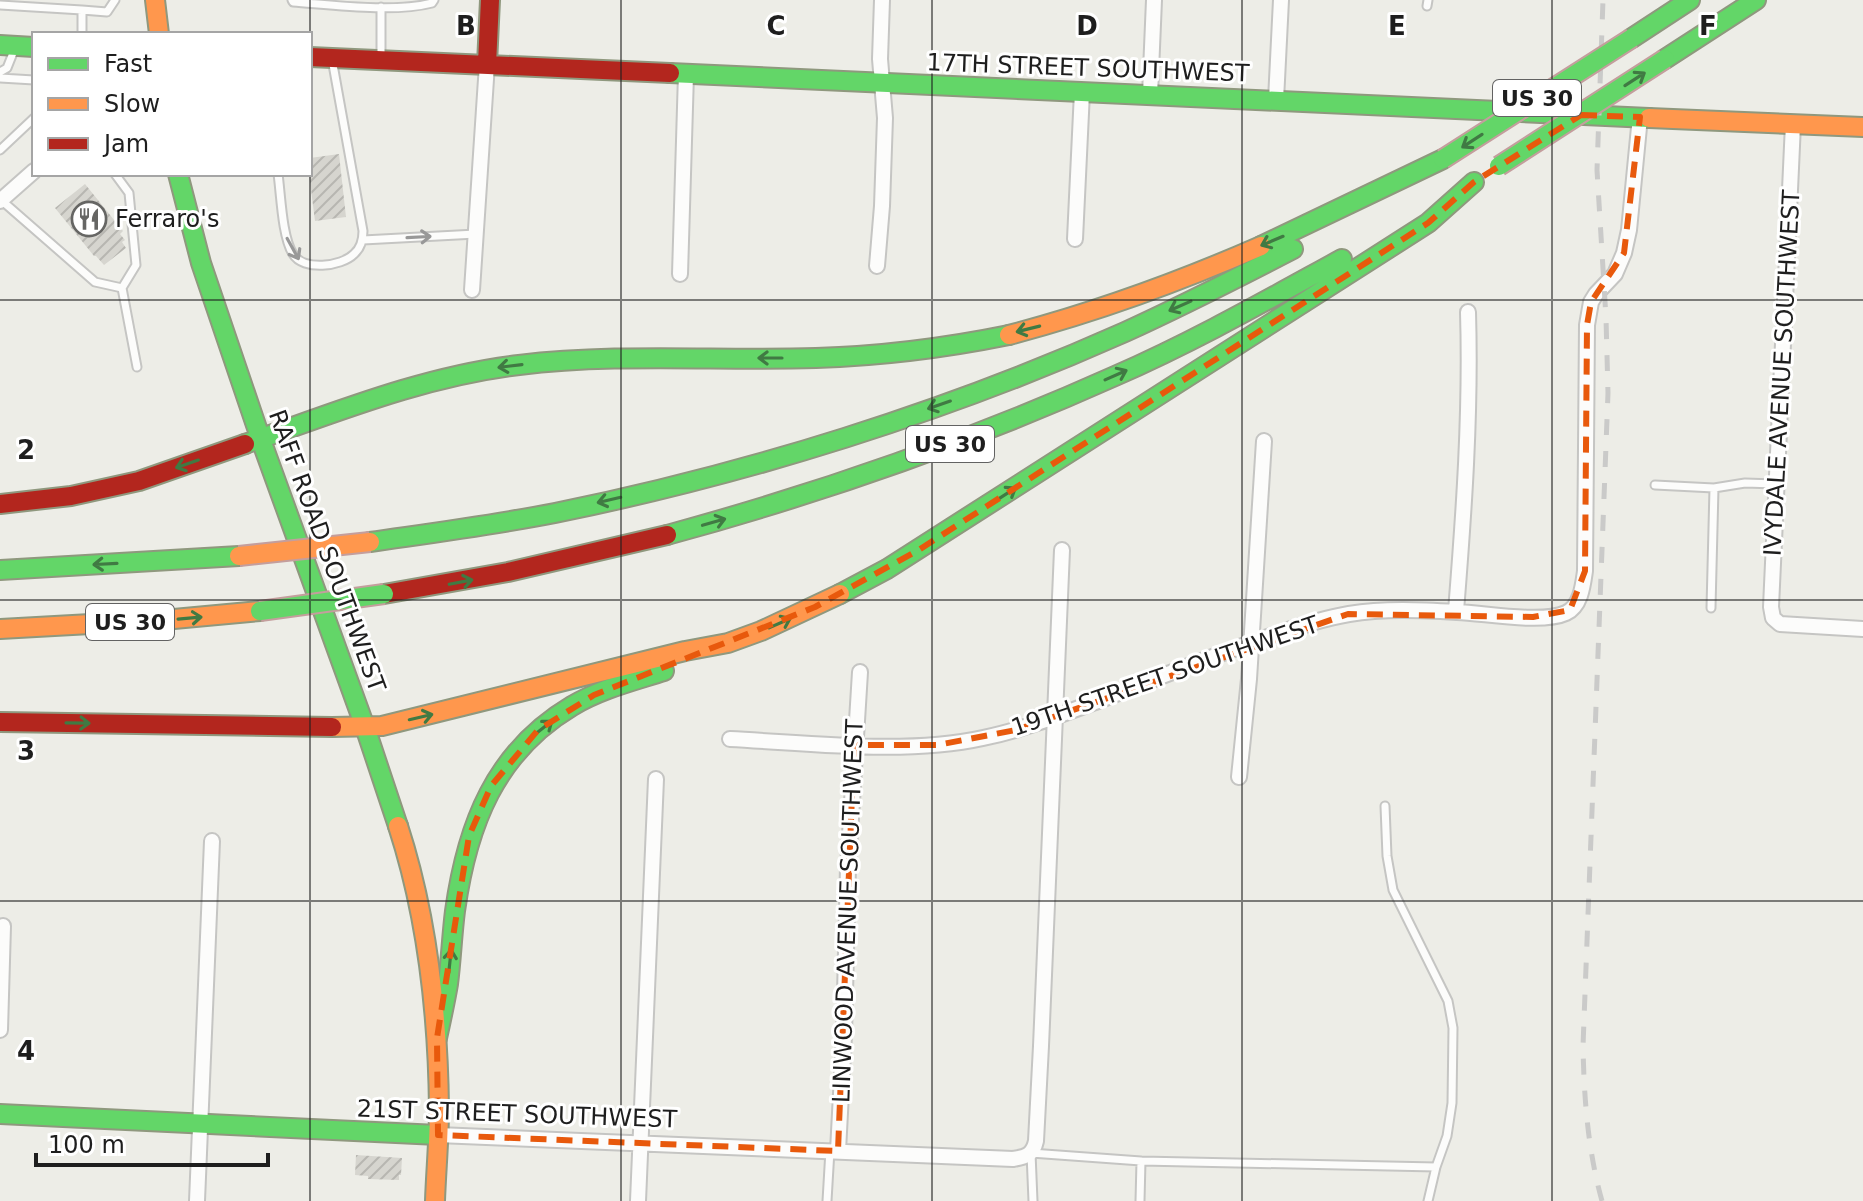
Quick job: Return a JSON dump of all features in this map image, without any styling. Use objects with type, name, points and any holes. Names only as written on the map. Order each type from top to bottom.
[{"type":"main road","points":[[155,0],[159,32]]},
{"type":"main road","points":[[487,64],[490,0]]},
{"type":"main road","name":"US 30","points":[[0,570],[239,556],[370,542],[497,523],[629,496],[788,454],[896,420],[1093,345],[1196,299],[1313,238],[1443,159],[1690,0]]},
{"type":"main road","name":"US 30","points":[[0,629],[260,611],[452,584],[613,550],[722,521],[895,466],[1046,406],[1162,354],[1284,293],[1474,182],[1756,0]]},
{"type":"main road","name":"17TH STREET SOUTHWEST","points":[[312,57],[1863,127]]},
{"type":"main road","points":[[0,504],[59,498],[139,481],[420,384],[490,369],[611,359],[865,356],[970,343],[1036,327],[1160,287],[1286,235],[1443,159]]},
{"type":"main road","name":"RAFF ROAD SOUTHWEST","points":[[179,176],[201,263],[409,860],[427,946],[437,1038]]},
{"type":"main road","points":[[435,1201],[437,1038],[448,985],[455,910],[469,836],[491,786],[508,762],[538,730],[594,695],[693,660],[815,607],[917,551],[1428,223],[1474,182]]},
{"type":"main road","points":[[0,722],[382,726],[728,643]]},
{"type":"main road","name":"21ST STREET SOUTHWEST","points":[[0,1114],[438,1135]]},
{"type":"street","points":[[877,266],[885,118],[880,59],[882,0]]},
{"type":"street","points":[[1150,95],[1154,0]]},
{"type":"street","points":[[1276,100],[1281,0]]},
{"type":"street","points":[[472,290],[487,64]]},
{"type":"street","points":[[680,274],[686,74]]},
{"type":"street","points":[[1075,239],[1082,92]]},
{"type":"street","name":"19TH STREET SOUTHWEST","points":[[730,739],[903,746],[960,742],[1016,730],[1056,717],[1251,643],[1305,624],[1348,614],[1395,610],[1553,617],[1570,610],[1581,594],[1585,571],[1587,325],[1591,302],[1615,274],[1624,253],[1640,117]]},
{"type":"street","name":"IVYDALE AVENUE SOUTHWEST","points":[[1793,124],[1771,607],[1775,621],[1780,624],[1863,629]]},
{"type":"street","points":[[0,200],[32,173]]},
{"type":"street","points":[[1456,611],[1467,462],[1468,312]]},
{"type":"street","points":[[1239,777],[1264,441]]},
{"type":"street","points":[[1031,1153],[1036,1141],[1041,1062],[1062,550]]},
{"type":"street","name":"LINWOOD AVENUE SOUTHWEST","points":[[834,1150],[844,1036],[848,867],[860,672]]},
{"type":"street","points":[[638,1201],[656,779]]},
{"type":"street","points":[[197,1201],[212,841]]},
{"type":"street","points":[[0,1030],[3,926]]},
{"type":"street","name":"21ST STREET SOUTHWEST","points":[[438,1135],[1013,1159],[1031,1153]]},
{"type":"lane","points":[[0,5],[107,12],[115,0]]},
{"type":"lane","points":[[292,0],[381,7],[419,7],[434,0]]},
{"type":"lane","points":[[381,7],[381,60]]},
{"type":"lane","points":[[82,10],[82,32]]},
{"type":"lane","points":[[0,72],[7,68],[17,46]]},
{"type":"lane","points":[[278,176],[287,240],[294,256],[312,266],[340,261],[356,253],[363,240],[363,231],[332,58]]},
{"type":"lane","points":[[0,78],[32,80]]},
{"type":"lane","points":[[0,150],[32,120]]},
{"type":"lane","points":[[116,176],[129,193],[136,265],[122,288],[137,367]]},
{"type":"lane","points":[[0,200],[95,282],[122,288]]},
{"type":"lane","points":[[363,240],[476,234]]},
{"type":"lane","points":[[1655,485],[1714,488],[1745,483],[1778,484]]},
{"type":"lane","points":[[1711,608],[1714,488]]},
{"type":"lane","points":[[1385,806],[1387,856],[1393,890],[1448,1001],[1453,1028],[1452,1103],[1447,1136],[1428,1201]]},
{"type":"lane","points":[[827,1201],[834,1150]]},
{"type":"lane","points":[[1033,1201],[1031,1153],[1141,1161],[1436,1167]]},
{"type":"lane","points":[[1140,1201],[1141,1161]]},
{"type":"highlighted area","points":[[1581,115],[1640,117],[1624,253],[1591,302],[1587,325],[1585,571],[1570,610],[1533,617],[1348,614],[1016,730],[937,745],[854,745],[838,1151],[438,1135],[437,1038],[469,836],[491,786],[538,730],[594,695],[815,607],[917,551],[1428,223],[1474,182]]},
{"type":"building","points":[[339,154],[346,217],[315,221],[309,176],[312,176],[312,158]]},
{"type":"building","name":"Ferraro's","points":[[85,184],[123,231],[120,234],[126,248],[104,265],[55,208]]},
{"type":"building","points":[[356,1155],[402,1158],[399,1180],[368,1179],[368,1176],[355,1175]]},
{"type":"railway","points":[[1602,1201],[1588,1125],[1583,1046],[1608,393],[1597,170],[1603,0]]},
{"type":"traffic: fast","points":[[1632,38],[1690,0]]},
{"type":"traffic: fast","points":[[1665,59],[1756,0]]},
{"type":"traffic: fast","points":[[1443,159],[1632,38]]},
{"type":"traffic: fast","points":[[0,45],[32,47]]},
{"type":"traffic: fast","points":[[1499,166],[1665,59]]},
{"type":"traffic: fast","points":[[670,73],[1649,118]]},
{"type":"traffic: fast","points":[[1261,246],[1443,159]]},
{"type":"traffic: fast","points":[[179,176],[201,263],[398,826]]},
{"type":"traffic: fast","points":[[840,594],[887,569],[1428,223],[1474,182]]},
{"type":"traffic: fast","points":[[370,542],[555,513],[700,480],[845,438],[987,389],[1057,361],[1125,332],[1293,249]]},
{"type":"traffic: fast","points":[[667,535],[838,483],[950,444],[1060,400],[1173,349],[1342,259]]},
{"type":"traffic: fast","points":[[245,444],[414,387],[519,365],[630,358],[841,357],[913,351],[1009,335]]},
{"type":"traffic: fast","points":[[0,570],[239,556]]},
{"type":"traffic: fast","points":[[260,611],[384,594]]},
{"type":"traffic: fast","points":[[437,1038],[448,984],[460,879],[477,820],[504,768],[545,724],[572,706],[605,690],[664,671]]},
{"type":"traffic: fast","points":[[0,1114],[438,1135]]},
{"type":"traffic: slow","points":[[155,0],[159,32]]},
{"type":"traffic: slow","points":[[1649,118],[1863,127]]},
{"type":"traffic: slow","points":[[1009,335],[1137,295],[1261,246]]},
{"type":"traffic: slow","points":[[239,556],[370,542]]},
{"type":"traffic: slow","points":[[332,727],[382,726],[728,643],[840,594]]},
{"type":"traffic: slow","points":[[0,629],[260,611]]},
{"type":"traffic: slow","points":[[398,826],[424,931],[433,1002],[439,1109],[435,1201]]},
{"type":"traffic: jam","points":[[487,64],[490,0]]},
{"type":"traffic: jam","points":[[312,57],[670,73]]},
{"type":"traffic: jam","points":[[0,504],[71,496],[139,481],[245,444]]},
{"type":"traffic: jam","points":[[384,594],[508,572],[667,535]]},
{"type":"traffic: jam","points":[[0,722],[332,727]]},
{"type":"place","name":"Ferraro's","points":[[89,219]]}]
